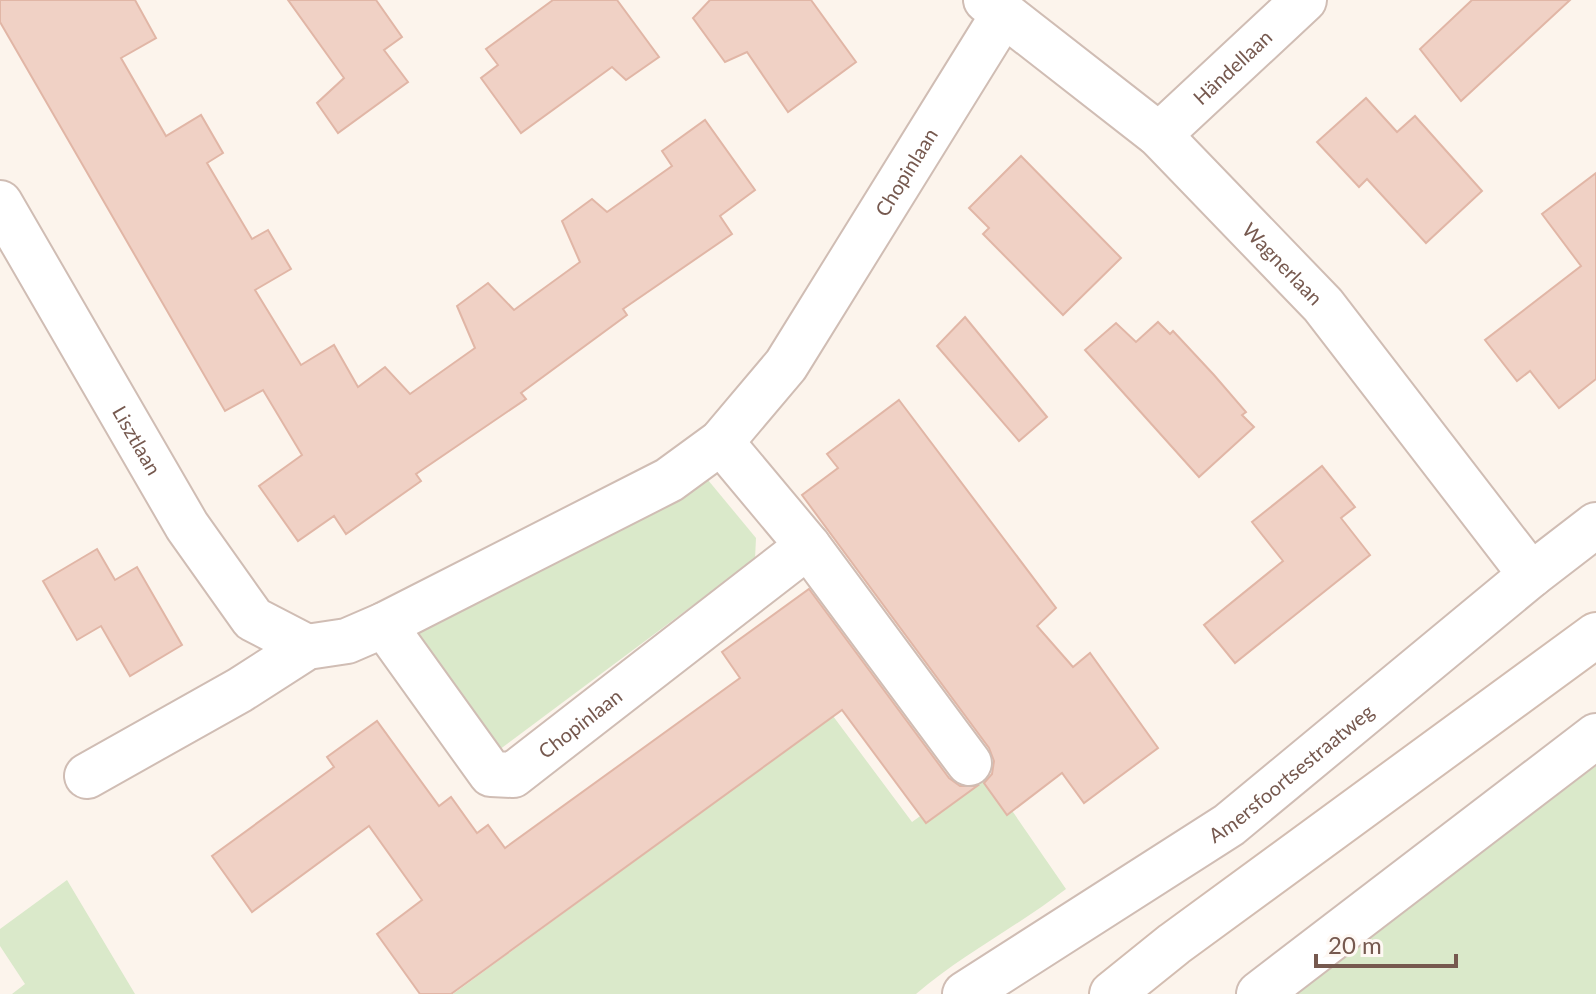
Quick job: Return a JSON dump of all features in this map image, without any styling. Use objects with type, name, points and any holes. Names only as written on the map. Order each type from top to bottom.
[{"type":"street","name":"Händellaan","points":[[1159,135],[1304,0]]},
{"type":"street","name":"Wagnerlaan","points":[[994,8],[1159,135],[1323,305],[1531,575]]},
{"type":"street","name":"Chopinlaan","points":[[87,776],[240,690],[307,647],[347,641],[384,625],[669,480],[721,442],[786,365],[994,8]]},
{"type":"street","name":"Lisztlaan","points":[[0,203],[187,526],[253,619],[307,647]]},
{"type":"street","points":[[721,442],[808,546],[969,763]]},
{"type":"street","name":"Amersfoortsestraatweg","points":[[965,994],[1229,825],[1531,575],[1596,525]]},
{"type":"street","name":"Chopinlaan","points":[[384,625],[491,774],[513,775],[808,546]]},
{"type":"street","points":[[1112,994],[1174,944],[1596,635]]},
{"type":"street","points":[[1259,994],[1596,736]]},
{"type":"green space","points":[[703,474],[756,538],[755,559],[499,750],[412,629]]},
{"type":"green space","points":[[833,716],[912,822],[984,770],[1066,889],[916,994],[453,994]]},
{"type":"green space","points":[[1596,766],[1596,994],[1287,994]]},
{"type":"green space","points":[[67,880],[135,994],[12,994],[25,984],[0,946],[0,929]]},
{"type":"building","points":[[0,0],[135,0],[156,38],[121,58],[166,136],[201,115],[223,153],[207,163],[252,239],[268,230],[291,269],[255,290],[301,365],[334,345],[358,387],[385,367],[410,394],[475,348],[457,306],[488,283],[514,310],[580,262],[562,221],[592,199],[607,212],[672,166],[662,151],[705,120],[755,190],[720,216],[732,234],[623,309],[627,315],[521,393],[526,399],[416,474],[421,481],[346,534],[334,516],[298,541],[259,486],[302,455],[263,390],[225,411],[0,22]]},
{"type":"building","points":[[288,0],[376,0],[402,37],[384,50],[408,82],[338,133],[317,103],[344,78]]},
{"type":"building","points":[[553,0],[617,0],[659,57],[626,80],[612,67],[521,133],[481,78],[498,65],[486,49]]},
{"type":"building","points":[[710,0],[811,0],[856,62],[788,112],[747,52],[725,62],[693,18]]},
{"type":"building","points":[[1472,0],[1570,0],[1461,101],[1420,49]]},
{"type":"building","points":[[1366,98],[1397,132],[1415,116],[1482,191],[1426,243],[1367,179],[1359,187],[1317,142]]},
{"type":"building","points":[[1021,156],[1121,258],[1063,315],[983,234],[989,228],[969,208]]},
{"type":"building","points":[[1596,173],[1596,379],[1559,408],[1530,371],[1517,381],[1485,340],[1581,266],[1542,214]]},
{"type":"building","points":[[965,317],[1047,417],[1019,441],[937,346]]},
{"type":"building","points":[[1158,322],[1170,334],[1173,331],[1214,375],[1246,412],[1242,415],[1254,427],[1199,477],[1085,350],[1116,323],[1136,342]]},
{"type":"building","points":[[899,400],[1056,608],[1037,626],[1073,667],[1090,653],[1158,748],[1084,803],[1062,773],[1007,815],[984,783],[992,774],[994,761],[989,748],[802,495],[838,468],[827,454]]},
{"type":"building","points":[[1322,466],[1355,507],[1341,518],[1370,555],[1235,663],[1204,625],[1283,561],[1252,522]]},
{"type":"building","points":[[97,549],[115,580],[137,567],[182,645],[130,676],[101,626],[77,640],[43,581]]},
{"type":"building","points":[[809,589],[949,778],[960,786],[977,786],[926,823],[842,710],[451,994],[420,994],[377,934],[422,900],[369,826],[252,912],[212,856],[334,767],[327,757],[377,721],[439,806],[451,797],[477,833],[488,825],[505,848],[740,678],[722,652]]}]
